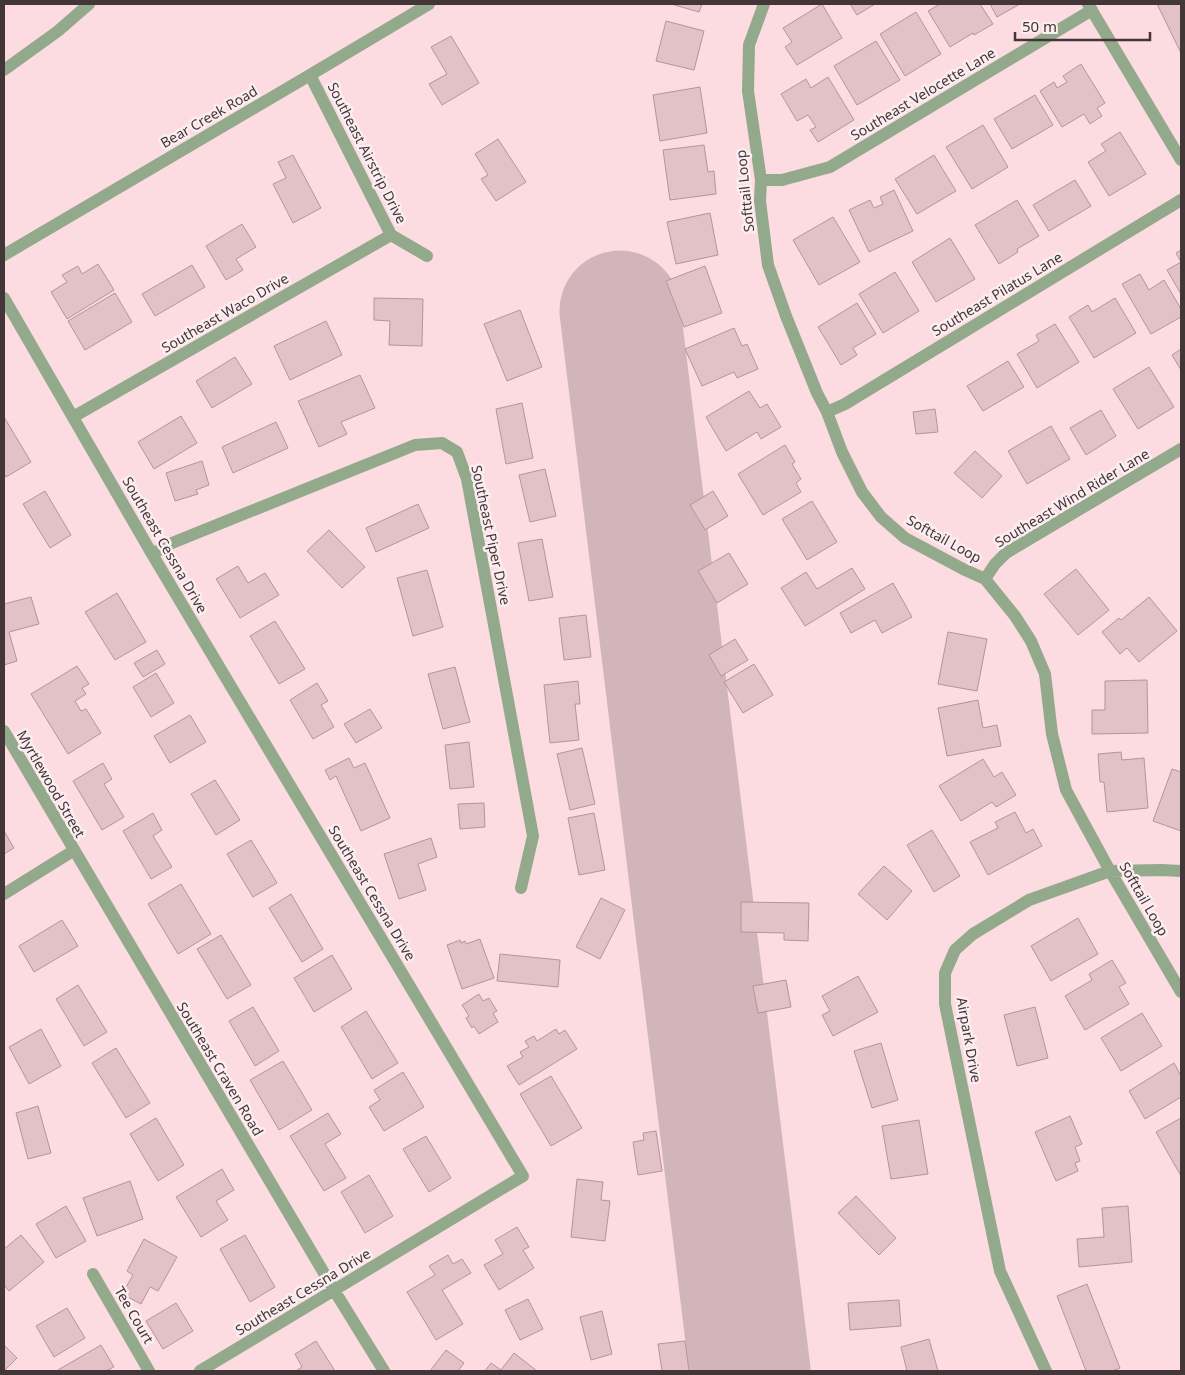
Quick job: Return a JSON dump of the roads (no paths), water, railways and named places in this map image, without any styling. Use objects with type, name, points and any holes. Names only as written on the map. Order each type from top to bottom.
[{"type":"street","points":[[4,70],[58,31],[89,4]]},
{"type":"street","name":"Bear Creek Road","points":[[4,255],[429,4]]},
{"type":"street","name":"Softtail Loop","points":[[764,4],[749,45],[748,91],[761,180],[760,201],[768,265],[817,393],[862,492],[881,517],[905,538],[985,579],[1015,616],[1031,641],[1045,674],[1052,734],[1066,790],[1110,871],[1181,992]]},
{"type":"street","points":[[1090,7],[1181,160]]},
{"type":"street","name":"Southeast Velocette Lane","points":[[761,180],[782,180],[830,167],[1090,7]]},
{"type":"street","name":"Southeast Airstrip Drive","points":[[310,76],[391,235],[427,256]]},
{"type":"street","name":"Southeast Pilatus Lane","points":[[827,412],[854,399],[1181,200]]},
{"type":"street","name":"Southeast Waco Drive","points":[[73,416],[391,235]]},
{"type":"street","name":"Southeast Cessna Drive","points":[[4,298],[152,554],[523,1176],[200,1371]]},
{"type":"street","name":"Southeast Piper Drive","points":[[152,554],[172,543],[415,445],[442,442],[457,452],[467,479],[533,836],[521,888]]},
{"type":"street","name":"Southeast Wind Rider Lane","points":[[985,579],[995,564],[1006,553],[1181,449]]},
{"type":"street","name":"Myrtlewood Street","points":[[4,731],[73,851]]},
{"type":"street","points":[[4,894],[73,851]]},
{"type":"street","name":"Southeast Craven Road","points":[[73,851],[384,1371]]},
{"type":"street","name":"Airpark Drive","points":[[1046,1371],[1000,1271],[945,1004],[945,973],[955,950],[973,934],[1029,900],[1110,871],[1181,871]]},
{"type":"street","name":"Tee Court","points":[[93,1274],[149,1371]]}]
